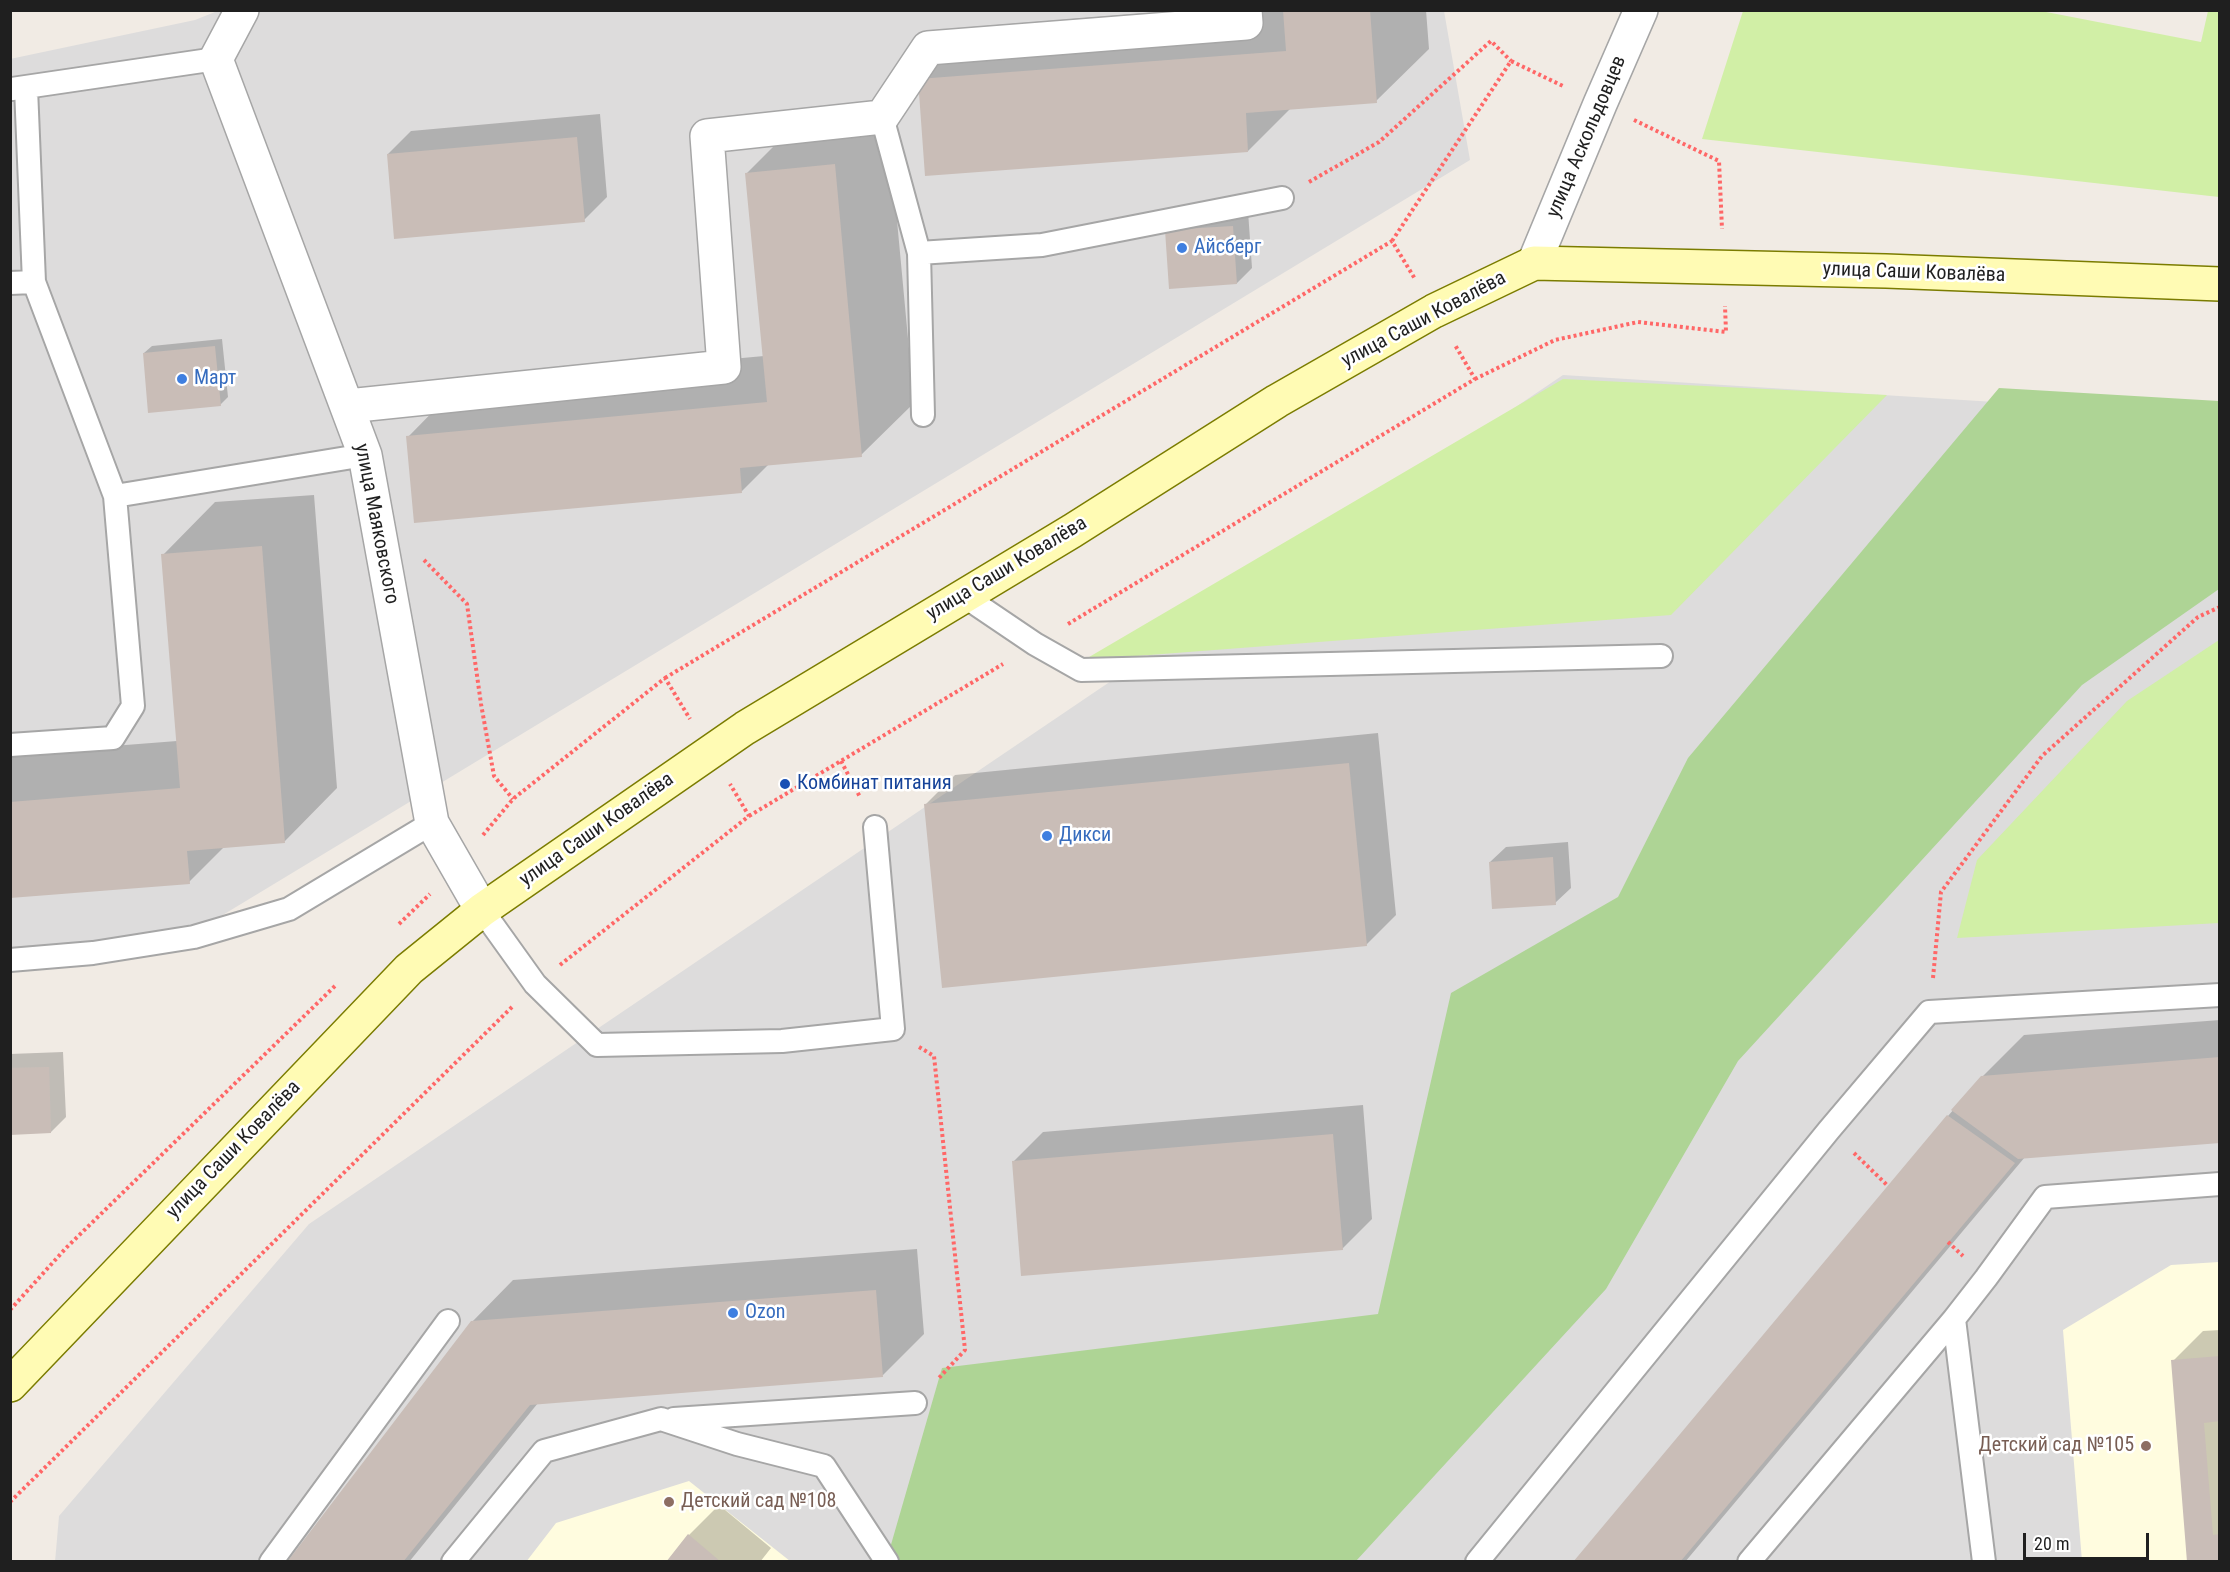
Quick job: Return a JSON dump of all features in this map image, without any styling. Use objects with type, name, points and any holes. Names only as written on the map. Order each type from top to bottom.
[{"type":"street","points":[[216,59],[242,10]]},
{"type":"street","points":[[348,406],[724,367],[707,136],[882,117],[928,48],[1246,23],[1245,10]]},
{"type":"street","name":"улица Аскольдовцев","points":[[1534,263],[1595,114],[1641,10]]},
{"type":"street","name":"улица Маяковского","points":[[216,59],[365,455],[432,823],[482,910]]},
{"type":"street","name":"улица Саши Ковалёва","points":[[10,1385],[409,969],[482,910],[745,728],[1072,531],[1277,401],[1434,311],[1534,263],[1886,271],[2220,284]]},
{"type":"lane","points":[[10,746],[113,738],[133,706],[115,496],[34,282],[18,88],[216,59]]},
{"type":"lane","points":[[882,117],[919,253],[923,415]]},
{"type":"lane","points":[[919,253],[1042,245],[1282,198]]},
{"type":"lane","points":[[10,283],[34,282]]},
{"type":"lane","points":[[115,496],[365,455]]},
{"type":"lane","points":[[964,596],[1035,644],[1081,670],[1661,656]]},
{"type":"lane","points":[[10,960],[93,953],[194,937],[289,909],[432,823]]},
{"type":"lane","points":[[482,910],[535,984],[597,1045],[782,1041],[893,1029],[875,827]]},
{"type":"lane","points":[[1477,1562],[1829,1130],[1929,1012],[2220,995]]},
{"type":"lane","points":[[1749,1562],[1954,1318],[2045,1197],[2220,1184]]},
{"type":"lane","points":[[1954,1318],[1984,1562]]},
{"type":"lane","points":[[271,1562],[448,1321]]},
{"type":"lane","points":[[453,1562],[544,1451],[661,1419],[915,1403]]},
{"type":"lane","points":[[661,1419],[737,1444],[824,1466],[887,1562]]},
{"type":"path","points":[[1282,198],[1379,142],[1491,41],[1511,61]]},
{"type":"path","points":[[418,554],[467,604],[494,776],[513,799]]},
{"type":"path","points":[[1929,1012],[1941,892],[2042,756],[2198,617],[2220,607]]},
{"type":"path","points":[[841,761],[875,827]]},
{"type":"path","points":[[893,1029],[934,1056],[965,1350],[915,1403]]},
{"type":"path","points":[[1829,1130],[1888,1186]]},
{"type":"shaded area","points":[[220,10],[1444,11],[1470,160],[160,953],[11,956],[10,59],[195,20]]},
{"type":"shaded area","points":[[1563,375],[2219,416],[2219,1561],[55,1562],[59,1516],[309,1224]]},
{"type":"shaded area","name":"Детский сад №105","points":[[2219,1262],[2219,1561],[2082,1561],[2063,1330],[2171,1265]]},
{"type":"shaded area","name":"Детский сад №108","points":[[689,1481],[790,1561],[526,1562],[556,1523]]},
{"type":"green space","points":[[1743,11],[2041,11],[2201,42],[2208,11],[2219,11],[2219,197],[1702,139]]},
{"type":"green space","points":[[1563,379],[1887,395],[1671,615],[1084,660]]},
{"type":"green space","points":[[1999,388],[2219,401],[2219,589],[2082,685],[1738,1061],[1606,1289],[1356,1561],[898,1562],[888,1555],[942,1368],[1378,1314],[1451,993],[1618,897],[1688,758]]},
{"type":"green space","points":[[2219,640],[2219,923],[1957,938],[1977,860],[2127,701]]},
{"type":"building","points":[[1283,10],[1370,10],[1377,103],[1246,113],[1248,152],[925,176],[918,79],[1286,51]]},
{"type":"building","points":[[577,137],[585,222],[394,239],[387,154]]},
{"type":"building","points":[[835,164],[862,457],[740,468],[742,493],[414,523],[406,436],[767,402],[745,173]]},
{"type":"building","points":[[1233,226],[1237,284],[1169,289],[1165,230]]},
{"type":"building","name":"Март","points":[[215,346],[221,406],[148,413],[143,353]]},
{"type":"building","points":[[262,546],[285,843],[187,851],[190,884],[10,898],[10,802],[180,788],[161,554]]},
{"type":"building","points":[[1349,763],[1367,946],[942,988],[924,804]]},
{"type":"building","points":[[1553,857],[1556,905],[1492,909],[1489,862]]},
{"type":"building","points":[[2220,1057],[2220,1143],[2018,1159],[1951,1110],[1981,1076]]},
{"type":"building","points":[[49,1067],[51,1133],[10,1135],[10,1068]]},
{"type":"building","points":[[1947,1115],[2015,1163],[1680,1562],[1573,1562]]},
{"type":"building","points":[[1333,1134],[1343,1250],[1021,1276],[1012,1161]]},
{"type":"building","points":[[876,1290],[883,1377],[530,1405],[403,1562],[287,1562],[471,1321]]},
{"type":"building","points":[[2220,1356],[2220,1421],[2204,1423],[2213,1535],[2220,1534],[2220,1562],[2187,1562],[2171,1360]]},
{"type":"building","points":[[688,1534],[721,1562],[666,1562]]},
{"type":"place","name":"Айсберг","points":[[1182,248]]},
{"type":"place","name":"Март","points":[[182,379]]},
{"type":"place","name":"Комбинат питания","points":[[785,784]]},
{"type":"place","name":"Дикси","points":[[1047,836]]},
{"type":"place","name":"Ozon","points":[[733,1313]]},
{"type":"place","name":"Детский сад №105","points":[[2146,1446]]},
{"type":"place","name":"Детский сад №108","points":[[669,1502]]}]
